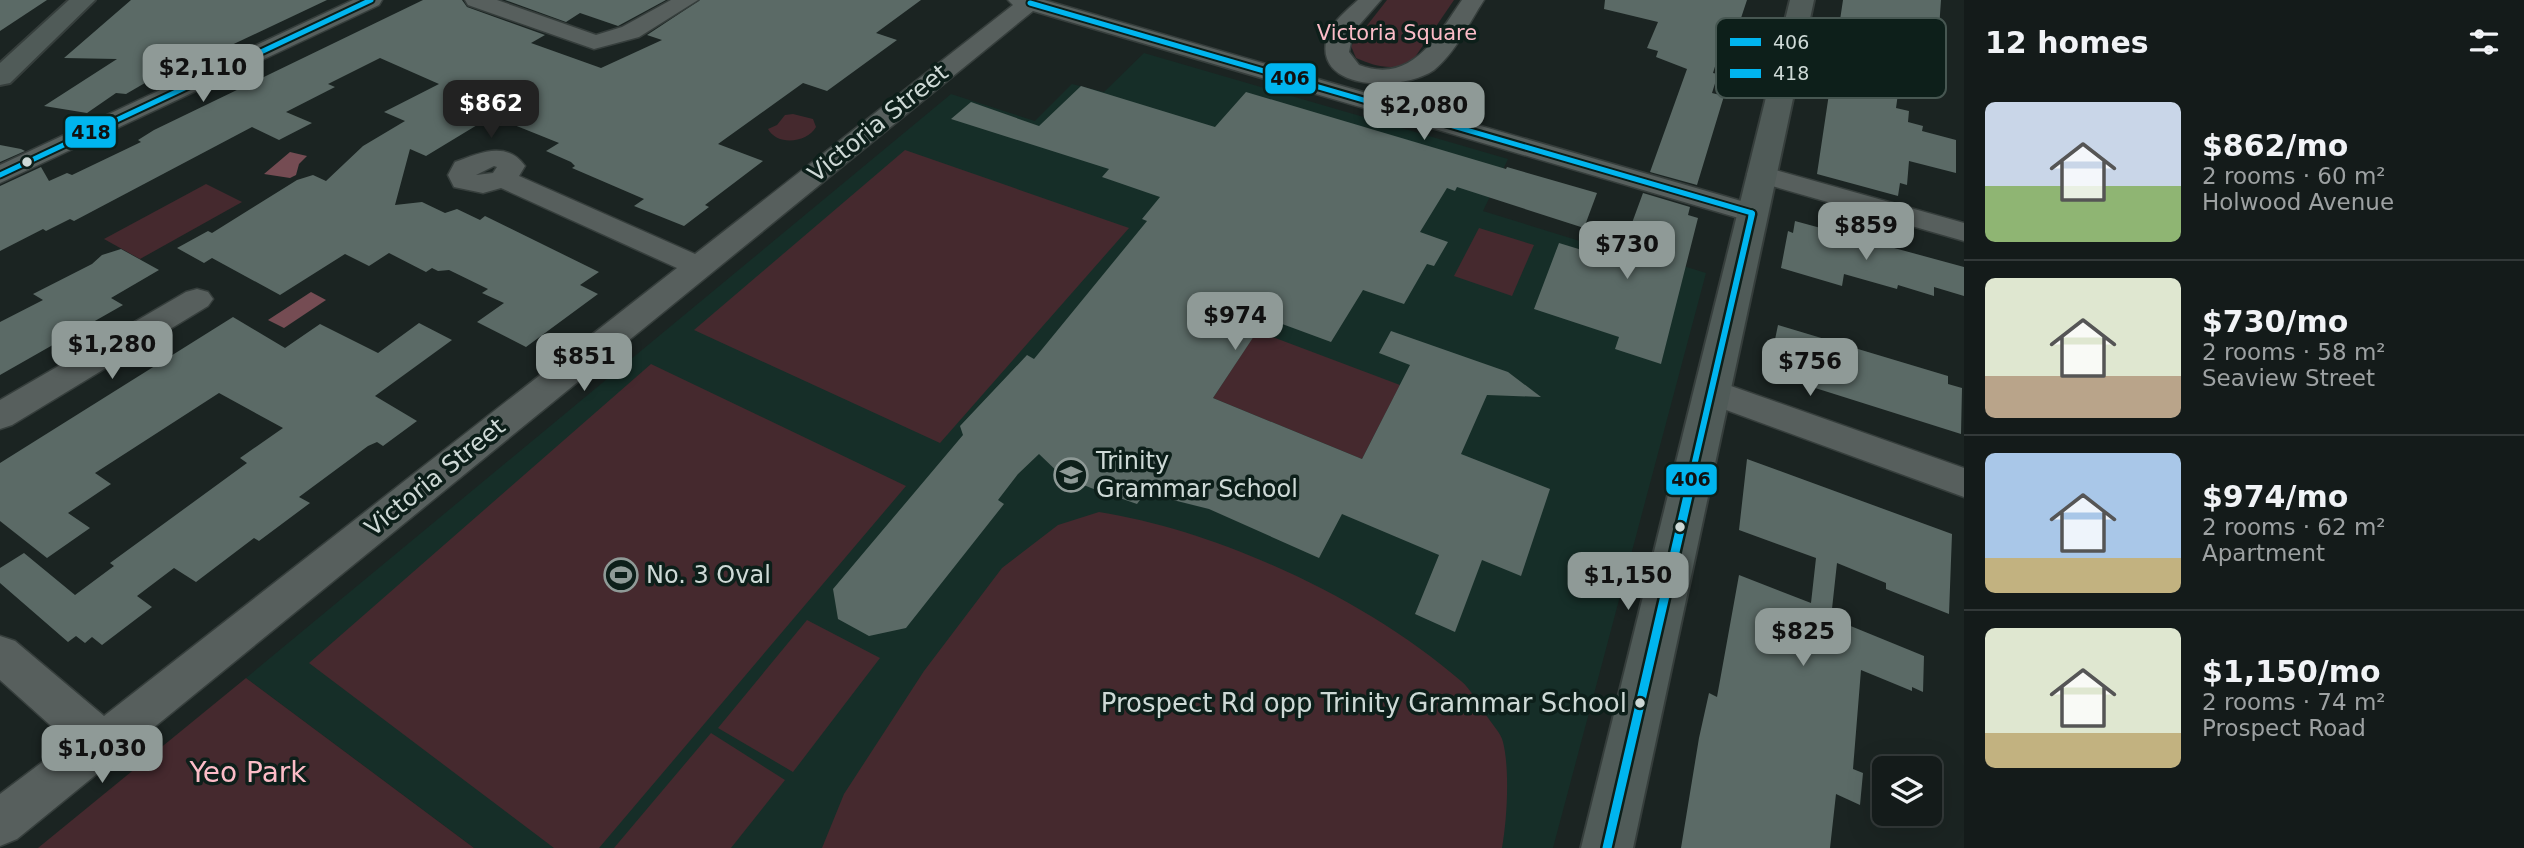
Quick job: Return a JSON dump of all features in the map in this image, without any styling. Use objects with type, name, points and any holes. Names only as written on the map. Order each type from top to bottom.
[{"type":"street","points":[[3,70],[83,0]]},
{"type":"street","points":[[0,175],[371,0]]},
{"type":"street","points":[[476,0],[594,43],[621,37],[687,0]]},
{"type":"street","points":[[1360,88],[1337,53],[1339,35],[1370,0]]},
{"type":"street","points":[[1360,88],[1417,70],[1431,60],[1473,0]]},
{"type":"street","points":[[1798,18],[1802,0]]},
{"type":"street","points":[[1027,1],[1360,88],[1752,213]]},
{"type":"street","name":"Victoria Street","points":[[0,823],[699,267],[1027,1]]},
{"type":"street","points":[[1607,848],[1779,98]]},
{"type":"street","points":[[1761,174],[1964,232]]},
{"type":"street","points":[[503,178],[699,267]]},
{"type":"street","points":[[0,416],[197,299]]},
{"type":"street","points":[[1711,391],[1964,483]]},
{"type":"street","points":[[0,654],[102,743]]},
{"type":"shaded area","name":"Trinity Grammar School","points":[[1144,53],[1508,159],[1483,211],[1583,242],[1586,236],[1706,273],[1553,848],[474,848],[246,678],[951,94],[1035,121],[1072,84],[1104,92]]},
{"type":"shaded area","points":[[290,152],[307,156],[299,164],[296,175],[290,178],[264,174]]},
{"type":"shaded area","points":[[311,292],[326,300],[284,328],[268,320]]},
{"type":"green space","name":"Victoria Square","points":[[1387,0],[1454,0],[1411,63],[1396,67],[1383,67],[1356,58],[1351,46]]},
{"type":"green space","points":[[793,114],[813,119],[816,127],[806,136],[792,140],[778,138],[768,129],[777,125],[785,115]]},
{"type":"green space","points":[[905,150],[1129,228],[940,443],[694,330]]},
{"type":"green space","points":[[206,184],[242,202],[140,259],[104,239]]},
{"type":"green space","points":[[1479,228],[1534,245],[1512,296],[1454,276]]},
{"type":"green space","points":[[1257,331],[1400,385],[1362,459],[1213,398]]},
{"type":"green space","name":"No. 3 Oval","points":[[651,364],[906,486],[599,848],[554,848],[309,663]]},
{"type":"green space","points":[[1099,512],[1194,535],[1290,573],[1382,623],[1424,651],[1461,681],[1503,742],[1507,766],[1507,795],[1502,848],[822,848],[844,794],[924,671],[1002,568],[1058,525]]},
{"type":"green space","points":[[807,620],[880,658],[793,772],[718,728]]},
{"type":"green space","name":"Yeo Park","points":[[246,678],[474,848],[38,848]]},
{"type":"green space","points":[[711,733],[785,780],[731,848],[614,848]]},
{"type":"building","points":[[0,0],[47,0],[0,31]]},
{"type":"building","points":[[131,0],[327,0],[204,58],[198,55],[165,77],[157,76],[126,94],[116,93],[87,113],[44,106],[117,59],[64,58]]},
{"type":"building","points":[[423,0],[462,0],[467,7],[545,35],[531,43],[601,68],[662,40],[647,35],[700,0],[921,0],[876,33],[897,40],[827,91],[803,83],[718,144],[763,161],[705,205],[709,207],[684,226],[634,206],[644,199],[572,168],[575,166],[571,162],[546,151],[559,143],[492,116],[426,156],[410,149],[395,205],[422,202],[445,213],[457,209],[480,220],[485,216],[599,272],[580,285],[598,294],[526,347],[477,322],[504,303],[482,293],[488,289],[449,270],[438,271],[432,268],[426,272],[389,253],[369,266],[345,254],[280,295],[212,258],[204,263],[177,248],[208,231],[212,233],[297,180],[313,175],[326,181],[363,146],[405,121],[384,112],[439,84],[380,58],[328,84],[335,87],[286,112],[312,123],[279,140],[252,127],[74,221],[70,219],[46,231],[43,229],[0,251],[0,186],[41,167],[49,181],[67,173],[72,175],[141,142],[138,140],[154,130]]},
{"type":"building","points":[[505,0],[666,0],[618,26],[580,13],[566,22]]},
{"type":"building","points":[[1605,0],[1747,0],[1741,18],[1716,18],[1716,63],[1713,73],[1716,74],[1716,80],[1712,93],[1716,94],[1716,98],[1723,98],[1697,185],[1650,172],[1687,69],[1656,57],[1658,51],[1647,48],[1658,22],[1604,9]]},
{"type":"building","points":[[1843,0],[1941,0],[1940,18],[1840,18]]},
{"type":"building","points":[[1081,86],[1215,127],[1246,92],[1597,193],[1584,228],[1457,187],[1455,191],[1447,188],[1420,232],[1448,242],[1434,266],[1427,264],[1404,304],[1363,290],[1331,342],[1266,318],[1213,398],[1362,459],[1410,365],[1379,353],[1391,331],[1508,372],[1541,397],[1487,395],[1461,454],[1550,489],[1521,576],[1482,560],[1455,632],[1415,614],[1439,555],[1342,514],[1319,558],[1209,509],[1145,493],[1137,504],[1091,488],[1062,476],[1039,454],[1018,474],[998,500],[1004,504],[906,628],[869,636],[838,619],[833,589],[963,435],[960,426],[1027,355],[1034,359],[1147,221],[1142,219],[1160,197],[1102,177],[1109,169],[951,119],[971,102],[1039,126]]},
{"type":"building","points":[[1828,98],[1897,98],[1896,108],[1909,111],[1908,122],[1923,126],[1922,131],[1956,140],[1956,173],[1909,161],[1907,185],[1900,183],[1898,196],[1817,174]]},
{"type":"building","points":[[0,145],[21,149],[25,151],[0,162]]},
{"type":"building","points":[[1643,193],[1690,207],[1688,215],[1698,218],[1661,364],[1615,349],[1619,337],[1534,309],[1559,243],[1618,261]]},
{"type":"building","points":[[1795,221],[1964,267],[1964,296],[1934,287],[1934,296],[1898,285],[1897,289],[1844,274],[1842,286],[1781,268],[1788,231],[1793,233]]},
{"type":"building","points":[[121,249],[159,270],[111,298],[123,305],[0,375],[0,322],[43,300],[33,294],[92,264],[102,255]]},
{"type":"building","points":[[233,317],[285,348],[320,324],[378,353],[419,323],[452,340],[375,396],[417,421],[383,446],[377,442],[368,446],[299,497],[310,503],[259,541],[254,538],[196,582],[174,568],[137,596],[152,607],[102,645],[92,637],[85,643],[76,636],[68,642],[0,583],[0,568],[24,553],[75,595],[114,566],[110,563],[247,463],[240,458],[283,428],[219,393],[95,473],[111,484],[68,513],[90,528],[47,558],[0,521],[0,463]]},
{"type":"building","points":[[1778,325],[1948,376],[1948,384],[1962,388],[1961,434],[1768,373]]},
{"type":"building","points":[[1747,459],[1952,534],[1949,614],[1886,589],[1886,583],[1837,563],[1831,618],[1924,656],[1923,692],[1912,687],[1912,691],[1861,670],[1853,769],[1863,773],[1860,805],[1836,794],[1830,848],[1681,848],[1699,738],[1709,693],[1717,697],[1739,575],[1811,603],[1816,558],[1739,530]]},
{"type":"transit line","name":"418","points":[[0,175],[371,0]]},
{"type":"transit line","name":"406","points":[[1030,3],[1752,213]]},
{"type":"transit line","name":"406","points":[[1607,848],[1752,213]]},
{"type":"place","name":"Trinity Grammar School","points":[[1071,475]]},
{"type":"place","name":"No. 3 Oval","points":[[621,575]]},
{"type":"place","name":"Prospect Rd opp Trinity Grammar School","points":[[1640,703]]}]
